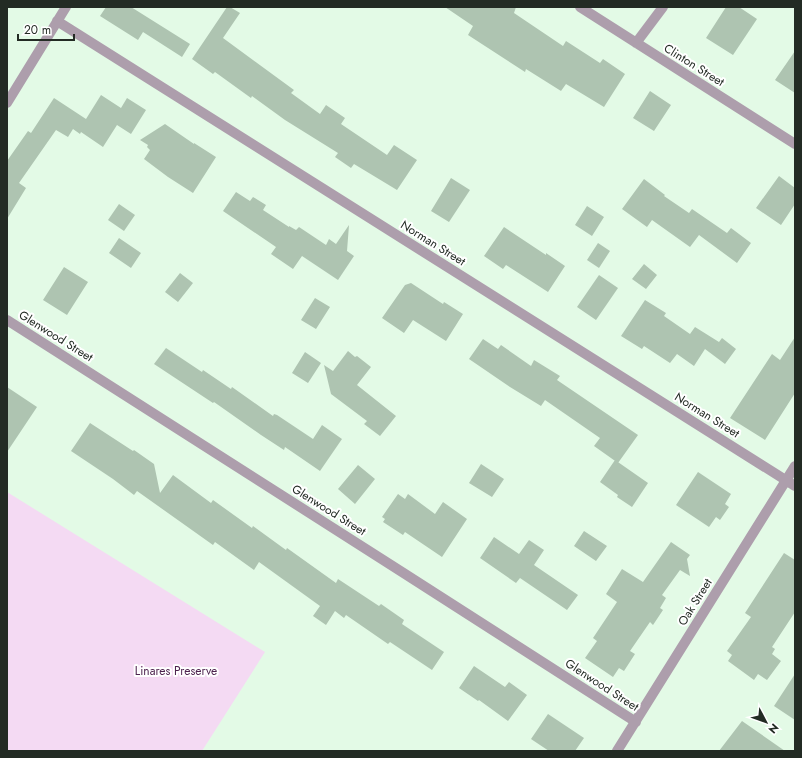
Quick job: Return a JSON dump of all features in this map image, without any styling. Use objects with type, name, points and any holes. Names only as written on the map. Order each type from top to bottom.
[{"type":"street","points":[[7,103],[66,7]]},
{"type":"street","name":"Clinton Street","points":[[580,7],[795,144]]},
{"type":"street","points":[[636,43],[663,7]]},
{"type":"street","name":"Norman Street","points":[[57,21],[795,486]]},
{"type":"street","name":"Glenwood Street","points":[[7,320],[636,722]]},
{"type":"street","name":"Oak Street","points":[[617,751],[795,466]]},
{"type":"green space","name":"Linares Preserve","points":[[7,492],[265,652],[202,751],[7,751]]},
{"type":"building","points":[[106,7],[131,7],[190,44],[182,57],[143,32],[138,40],[100,16]]},
{"type":"building","points":[[227,7],[230,7],[240,13],[223,38],[294,90],[291,93],[320,114],[326,105],[345,118],[341,124],[387,155],[394,145],[417,160],[397,190],[354,164],[351,168],[335,157],[338,153],[285,120],[252,96],[251,98],[215,72],[213,74],[192,59]]},
{"type":"building","points":[[445,7],[516,7],[514,13],[563,46],[566,41],[600,63],[603,59],[625,74],[604,107],[566,84],[561,91],[526,69],[525,72],[468,35],[473,26]]},
{"type":"building","points":[[726,7],[739,7],[757,19],[733,55],[706,38]]},
{"type":"building","points":[[795,51],[795,93],[775,80]]},
{"type":"building","points":[[650,91],[671,105],[654,131],[633,118]]},
{"type":"building","points":[[101,95],[121,108],[127,98],[146,110],[131,134],[117,125],[103,147],[81,132],[80,134],[73,129],[68,137],[56,130],[19,183],[26,188],[7,219],[7,161],[28,131],[31,133],[54,98],[86,119]]},
{"type":"building","points":[[165,124],[216,157],[193,193],[144,159],[150,150],[147,147],[148,145],[140,140]]},
{"type":"building","points":[[779,176],[795,188],[795,204],[781,225],[756,208]]},
{"type":"building","points":[[451,178],[470,190],[449,222],[431,211]]},
{"type":"building","points":[[644,179],[665,195],[664,196],[689,213],[692,209],[727,233],[731,228],[751,243],[737,263],[699,235],[690,247],[652,220],[647,227],[622,209]]},
{"type":"building","points":[[236,192],[250,201],[253,197],[266,205],[263,210],[289,227],[296,230],[299,227],[326,245],[329,239],[336,244],[349,225],[347,251],[354,256],[338,280],[302,256],[293,269],[271,254],[276,247],[223,211]]},
{"type":"building","points":[[119,204],[135,215],[124,231],[108,220]]},
{"type":"building","points":[[587,206],[604,217],[592,236],[575,225]]},
{"type":"building","points":[[504,227],[565,266],[548,292],[506,265],[503,269],[484,256]]},
{"type":"building","points":[[119,238],[141,253],[131,268],[109,253]]},
{"type":"building","points":[[598,243],[610,251],[599,268],[587,260]]},
{"type":"building","points":[[644,264],[657,275],[646,289],[632,279]]},
{"type":"building","points":[[64,267],[88,282],[67,315],[43,300]]},
{"type":"building","points":[[180,273],[193,283],[178,302],[165,292]]},
{"type":"building","points":[[599,275],[618,288],[596,320],[577,307]]},
{"type":"building","points":[[411,283],[443,304],[444,302],[463,314],[446,341],[413,320],[404,333],[382,318],[405,285]]},
{"type":"building","points":[[315,298],[330,307],[316,329],[301,320]]},
{"type":"building","points":[[645,300],[666,313],[664,316],[690,334],[695,327],[719,342],[722,338],[736,349],[725,364],[705,349],[694,366],[677,354],[670,363],[644,346],[642,349],[621,336]]},
{"type":"building","points":[[795,337],[795,393],[765,440],[730,418],[772,354],[780,360]]},
{"type":"building","points":[[483,339],[498,349],[501,345],[531,366],[534,360],[560,376],[557,380],[638,435],[618,463],[594,446],[600,438],[545,400],[541,406],[469,359]]},
{"type":"building","points":[[166,348],[202,372],[203,370],[231,389],[232,387],[273,416],[274,414],[277,415],[313,439],[322,425],[342,439],[320,471],[285,447],[284,450],[214,402],[213,403],[154,364]]},
{"type":"building","points":[[348,351],[371,367],[357,385],[396,416],[380,436],[364,424],[367,421],[331,394],[324,365],[333,371]]},
{"type":"building","points":[[305,352],[321,363],[308,383],[292,373]]},
{"type":"building","points":[[7,387],[37,407],[7,452]]},
{"type":"building","points":[[90,423],[154,464],[160,493],[173,475],[211,503],[213,500],[252,528],[253,526],[286,550],[287,548],[336,583],[338,579],[379,606],[381,604],[404,620],[402,624],[444,652],[432,670],[390,642],[388,644],[346,615],[344,618],[335,611],[326,625],[313,616],[320,606],[259,562],[254,570],[215,542],[213,545],[137,491],[134,495],[71,451]]},
{"type":"building","points":[[615,460],[648,483],[632,507],[617,497],[618,495],[600,482]]},
{"type":"building","points":[[481,464],[504,479],[492,497],[469,483]]},
{"type":"building","points":[[358,465],[375,479],[355,504],[338,489]]},
{"type":"building","points":[[698,472],[731,494],[725,504],[729,507],[720,520],[716,517],[709,527],[676,505]]},
{"type":"building","points":[[398,494],[405,499],[408,494],[435,514],[443,502],[467,519],[442,557],[405,532],[403,535],[383,522],[385,519],[382,517]]},
{"type":"building","points":[[584,531],[607,546],[596,561],[574,546]]},
{"type":"building","points":[[494,537],[519,554],[529,540],[544,550],[534,565],[578,595],[567,610],[520,578],[516,583],[480,558]]},
{"type":"building","points":[[671,542],[690,555],[687,559],[690,576],[680,570],[662,595],[666,598],[660,608],[663,610],[653,625],[650,622],[630,651],[635,654],[624,671],[619,668],[613,677],[585,658],[597,641],[593,638],[617,602],[606,594],[622,569],[643,582]]},
{"type":"building","points":[[784,553],[795,560],[795,612],[772,647],[775,649],[772,654],[781,661],[767,680],[758,674],[754,680],[728,661],[732,655],[727,651],[751,617],[745,613]]},
{"type":"building","points":[[474,666],[505,687],[509,682],[527,695],[508,721],[479,700],[478,701],[459,688]]},
{"type":"building","points":[[795,674],[795,720],[774,706]]},
{"type":"building","points":[[548,714],[584,738],[575,751],[549,751],[531,739]]},
{"type":"building","points":[[742,721],[785,751],[719,751]]}]
